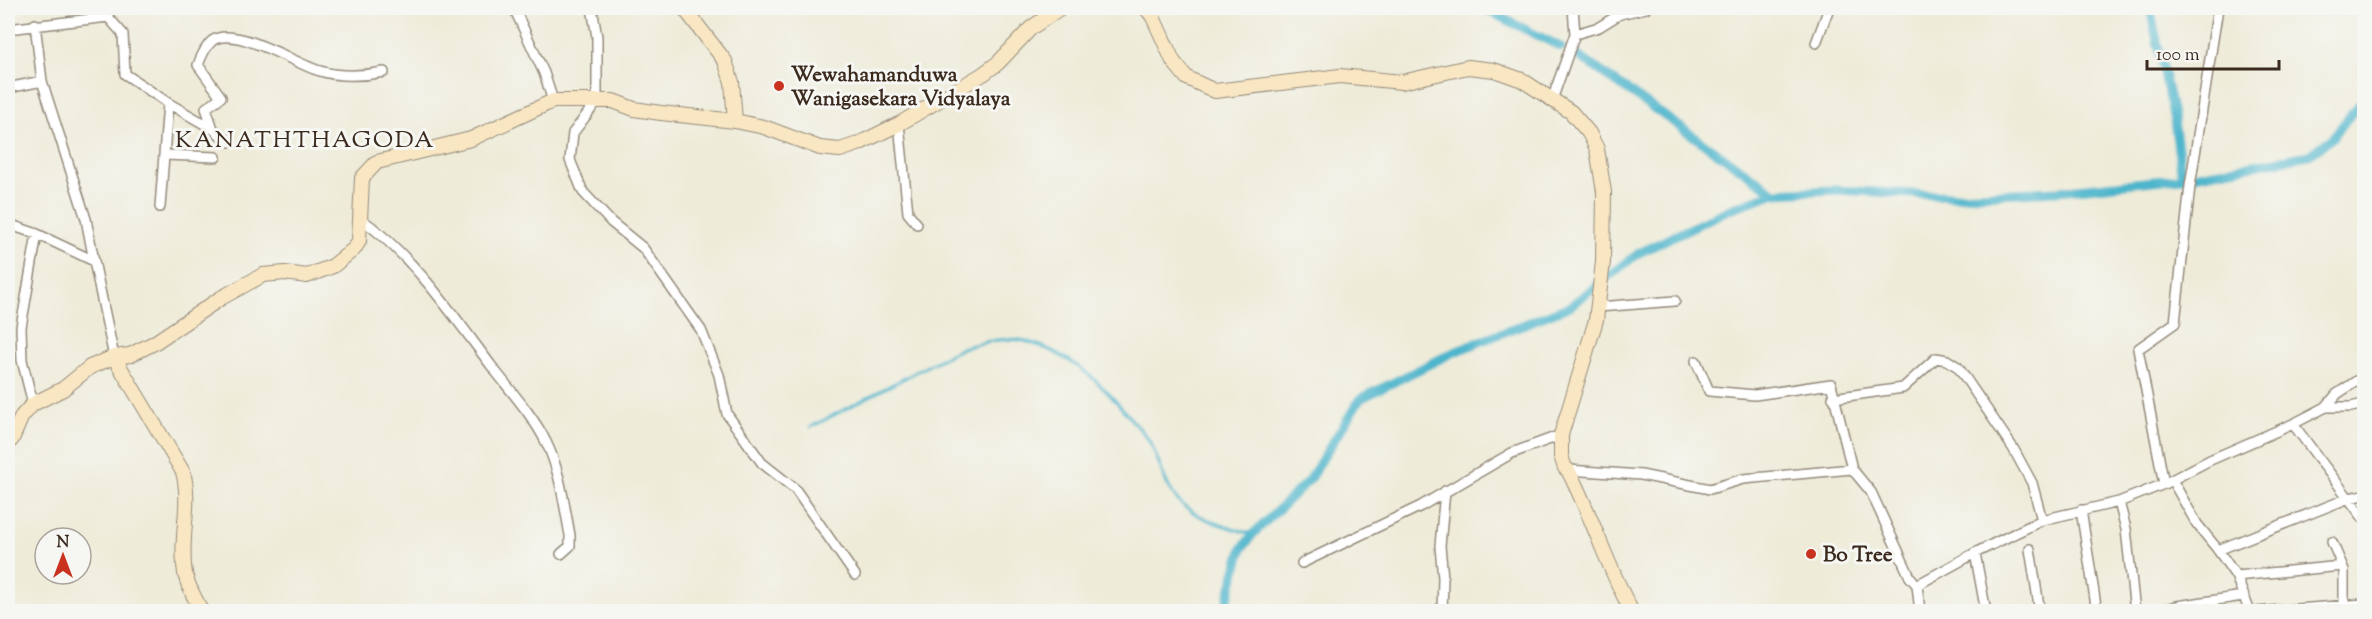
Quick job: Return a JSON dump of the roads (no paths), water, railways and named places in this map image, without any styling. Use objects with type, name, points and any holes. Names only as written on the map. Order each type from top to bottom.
[{"type":"street","points":[[514,8],[544,73],[553,100]]},
{"type":"street","points":[[592,8],[597,37],[597,100],[573,132],[570,160],[584,192],[611,222],[643,248],[701,330],[718,375],[727,414],[762,463],[795,489],[855,575]]},
{"type":"street","points":[[684,8],[725,61],[732,82],[735,121]]},
{"type":"street","points":[[8,443],[22,416],[33,404],[63,389],[90,367],[114,357],[130,355],[154,343],[220,298],[263,275],[285,273],[307,276],[333,266],[354,249],[359,241],[362,178],[377,162],[471,139],[553,100],[613,101],[634,109],[735,121],[764,127],[820,148],[840,150],[899,124],[983,74],[998,63],[1031,28],[1060,8]]},
{"type":"street","points":[[1146,8],[1154,17],[1173,61],[1187,78],[1215,91],[1340,75],[1402,82],[1468,66],[1494,70],[1522,80],[1571,112],[1588,133],[1597,149],[1604,192],[1603,262],[1596,320],[1561,435],[1562,456],[1565,468],[1586,503],[1616,582],[1632,612]]},
{"type":"street","points":[[1552,100],[1575,34],[1573,8]]},
{"type":"street","points":[[1575,34],[1599,27],[1620,14],[1646,8]]},
{"type":"street","points":[[1816,43],[1829,8]]},
{"type":"street","points":[[2218,8],[2190,186],[2175,323],[2138,349],[2168,482],[2196,524],[2236,576],[2250,612]]},
{"type":"street","points":[[8,29],[108,17],[123,34],[125,74],[168,103],[213,129],[229,142]]},
{"type":"street","points":[[35,24],[42,81],[86,219],[114,357],[183,472],[186,484],[183,560],[186,576],[202,612]]},
{"type":"street","points":[[213,129],[206,108],[221,97],[198,65],[212,41],[222,37],[236,37],[256,42],[275,53],[322,72],[367,76],[384,72]]},
{"type":"street","points":[[8,88],[42,81]]},
{"type":"street","points":[[160,207],[168,103]]},
{"type":"street","points":[[899,124],[908,213],[917,224]]},
{"type":"street","points":[[165,155],[216,157]]},
{"type":"street","points":[[360,218],[379,232],[439,296],[546,441],[555,467],[570,535],[570,546],[561,554]]},
{"type":"street","points":[[8,224],[37,234],[94,261]]},
{"type":"street","points":[[33,404],[22,360],[21,327],[37,234]]},
{"type":"street","points":[[1598,307],[1675,301]]},
{"type":"street","points":[[1833,398],[1903,388],[1936,358],[1947,360],[1958,367],[2013,448],[2032,483],[2042,520]]},
{"type":"street","points":[[1696,361],[1709,391],[1755,395],[1831,384],[1852,469],[1871,492],[1910,577],[1917,585],[1920,612]]},
{"type":"street","points":[[1917,585],[2042,520],[2119,502],[2293,424],[2326,407],[2337,394],[2364,376]]},
{"type":"street","points":[[2326,407],[2350,407],[2364,404]]},
{"type":"street","points":[[2293,424],[2364,519]]},
{"type":"street","points":[[1302,563],[1421,506],[1512,453],[1561,435]]},
{"type":"street","points":[[1568,470],[1641,476],[1710,489],[1743,478],[1852,469]]},
{"type":"street","points":[[1442,612],[1443,578],[1440,546],[1445,491]]},
{"type":"street","points":[[2218,550],[2349,498],[2364,495]]},
{"type":"street","points":[[2119,502],[2126,529],[2135,612]]},
{"type":"street","points":[[2081,510],[2097,612]]},
{"type":"street","points":[[2332,542],[2343,566],[2344,605]]},
{"type":"street","points":[[2030,549],[2040,612]]},
{"type":"street","points":[[1975,553],[1986,612]]},
{"type":"street","points":[[2236,576],[2343,566]]},
{"type":"street","points":[[2158,612],[2176,606],[2243,596]]},
{"type":"street","points":[[2256,612],[2364,604]]},
{"type":"waterway","points":[[1381,8],[1407,8]]},
{"type":"waterway","points":[[1482,8],[1561,47]]},
{"type":"waterway","points":[[2150,8],[2174,120],[2182,178]]},
{"type":"waterway","points":[[1577,55],[1775,193]]},
{"type":"waterway","points":[[1224,612],[1242,549],[1253,534],[1309,480],[1360,399],[1452,353],[1570,306],[1639,253],[1730,209],[1775,193],[1834,190],[1955,196],[2058,191],[2182,178],[2309,155],[2332,138],[2364,98]]},
{"type":"waterway","points":[[811,427],[962,348],[1002,340],[1025,341],[1071,361],[1108,393],[1148,439],[1167,484],[1178,501],[1185,507],[1226,527],[1253,534]]},
{"type":"place","name":"Wewahamanduwa Wanigasekara Vidyalaya","points":[[779,86]]},
{"type":"place","name":"Bo Tree","points":[[1811,554]]},
{"type":"district","name":"KANATHTHAGODA","points":[[305,139]]}]
